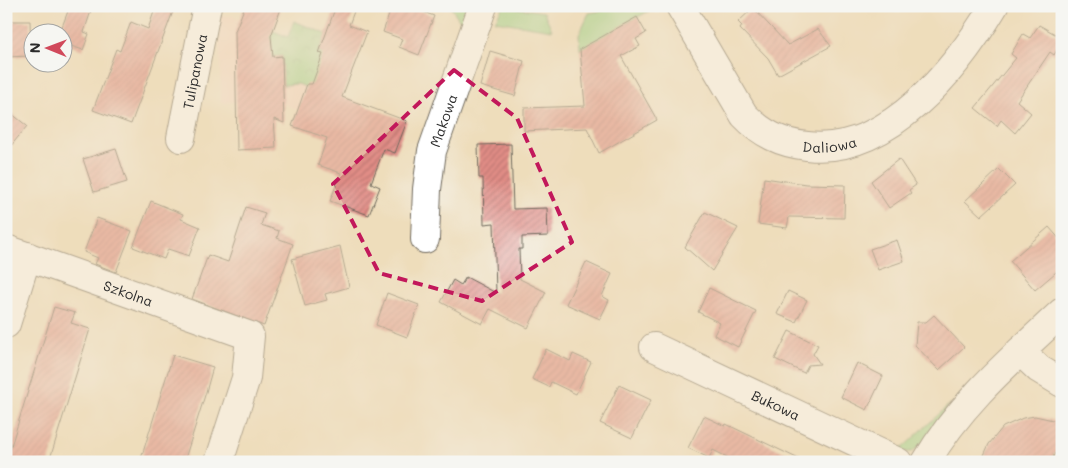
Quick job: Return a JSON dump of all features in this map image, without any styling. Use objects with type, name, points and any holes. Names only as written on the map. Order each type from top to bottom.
[{"type":"street","name":"Tulipanowa","points":[[181,138],[207,6]]},
{"type":"street","name":"Makowa","points":[[425,239],[427,189],[432,151],[483,6]]},
{"type":"street","name":"Daliowa","points":[[680,6],[744,116],[756,128],[773,138],[792,144],[814,147],[833,146],[855,141],[874,133],[915,105],[935,86],[966,50],[994,6]]},
{"type":"street","points":[[6,324],[17,253]]},
{"type":"street","name":"Szkolna","points":[[17,253],[250,336],[246,378],[220,462]]},
{"type":"street","points":[[926,462],[963,408],[1062,312]]},
{"type":"street","name":"Bukowa","points":[[654,347],[898,462]]},
{"type":"street","points":[[1020,351],[1039,369],[1062,383]]},
{"type":"highlighted area","points":[[454,70],[517,118],[572,242],[482,301],[379,273],[333,184]]},
{"type":"shaded area","points":[[219,15],[234,16],[288,37],[294,21],[344,40],[350,26],[367,32],[333,123],[270,99],[221,103]]},
{"type":"green space","points":[[450,6],[468,6],[463,25]]},
{"type":"green space","points":[[503,6],[544,12],[552,30],[495,21]]},
{"type":"green space","points":[[629,6],[656,7],[580,49],[579,34],[589,13]]},
{"type":"green space","points":[[294,21],[326,34],[319,53],[323,54],[326,95],[298,84],[283,85],[282,56],[273,57],[256,24],[288,37]]},
{"type":"green space","points":[[951,403],[922,444],[912,452],[898,452]]},
{"type":"building","points":[[70,6],[79,6],[91,11],[84,32],[89,34],[83,50],[72,46],[72,22],[64,22]]},
{"type":"building","points":[[156,6],[175,6],[131,124],[93,110],[116,49],[120,51],[131,22],[148,29]]},
{"type":"building","points":[[245,6],[282,6],[271,36],[273,57],[282,56],[284,123],[274,119],[276,148],[237,150],[235,31]]},
{"type":"building","points":[[336,6],[356,6],[349,25],[367,32],[342,97],[407,121],[395,153],[384,149],[371,183],[380,187],[369,215],[330,201],[341,173],[318,165],[327,138],[292,126],[307,84],[312,84],[323,54],[319,53]]},
{"type":"building","points":[[392,6],[408,6],[434,16],[419,55],[399,47],[402,39],[383,32]]},
{"type":"building","points":[[753,8],[788,45],[818,29],[831,46],[778,75],[768,58],[740,29],[742,26],[738,22]]},
{"type":"building","points":[[637,17],[646,33],[636,39],[640,46],[621,56],[657,120],[599,153],[587,128],[524,131],[524,108],[585,106],[580,49]]},
{"type":"building","points":[[6,21],[30,21],[22,22],[22,56],[6,57]]},
{"type":"building","points":[[1039,25],[1062,38],[1062,42],[1054,55],[1050,52],[1017,101],[1031,113],[1015,133],[1001,120],[997,126],[975,108],[1016,58],[1011,54],[1023,34],[1030,38]]},
{"type":"building","points":[[490,51],[524,61],[515,96],[480,86]]},
{"type":"building","points":[[6,109],[27,126],[6,152]]},
{"type":"building","points":[[511,144],[513,209],[547,208],[548,236],[522,237],[522,249],[519,249],[520,279],[546,292],[528,328],[490,309],[482,324],[441,302],[453,280],[461,285],[466,277],[496,293],[494,223],[484,224],[483,178],[479,178],[478,145]]},
{"type":"building","points":[[116,149],[127,182],[94,192],[83,159]]},
{"type":"building","points":[[899,159],[916,185],[909,190],[911,193],[889,208],[871,181]]},
{"type":"building","points":[[999,169],[1015,185],[981,216],[965,201]]},
{"type":"building","points":[[764,178],[806,184],[845,185],[844,218],[789,217],[787,228],[758,224]]},
{"type":"building","points":[[151,201],[183,214],[181,219],[200,227],[189,256],[168,249],[164,259],[133,247]]},
{"type":"building","points":[[246,207],[265,213],[261,225],[279,231],[277,238],[293,244],[264,326],[192,299],[208,255],[228,262]]},
{"type":"building","points":[[705,212],[738,228],[712,271],[685,247]]},
{"type":"building","points":[[97,218],[132,231],[116,272],[95,264],[98,258],[84,252]]},
{"type":"building","points":[[1049,227],[1062,242],[1062,267],[1035,290],[1010,261]]},
{"type":"building","points":[[897,240],[904,261],[878,270],[870,249]]},
{"type":"building","points":[[340,246],[349,287],[325,294],[327,300],[305,306],[292,259]]},
{"type":"building","points":[[586,262],[612,274],[602,296],[609,300],[600,319],[566,304]]},
{"type":"building","points":[[709,288],[756,311],[738,347],[714,335],[720,323],[698,312]]},
{"type":"building","points":[[788,291],[807,300],[796,322],[777,314]]},
{"type":"building","points":[[387,293],[419,305],[407,337],[376,325]]},
{"type":"building","points":[[54,307],[75,313],[71,323],[90,329],[49,462],[17,462],[7,459]]},
{"type":"building","points":[[934,315],[964,347],[939,370],[915,345],[917,322],[926,322]]},
{"type":"building","points":[[789,331],[818,345],[813,354],[820,364],[808,365],[804,373],[775,359]]},
{"type":"building","points":[[546,349],[570,361],[573,354],[591,362],[576,394],[551,382],[549,387],[532,379]]},
{"type":"building","points":[[173,355],[213,367],[206,392],[184,462],[140,462]]},
{"type":"building","points":[[857,363],[883,376],[867,410],[841,397]]},
{"type":"building","points":[[619,385],[651,400],[632,438],[600,423]]},
{"type":"building","points":[[704,416],[725,426],[726,424],[805,462],[737,462],[713,450],[709,458],[688,448]]},
{"type":"building","points":[[1035,416],[1062,422],[1062,456],[1055,453],[1051,462],[981,462],[989,444],[1003,427],[1023,418]]}]
